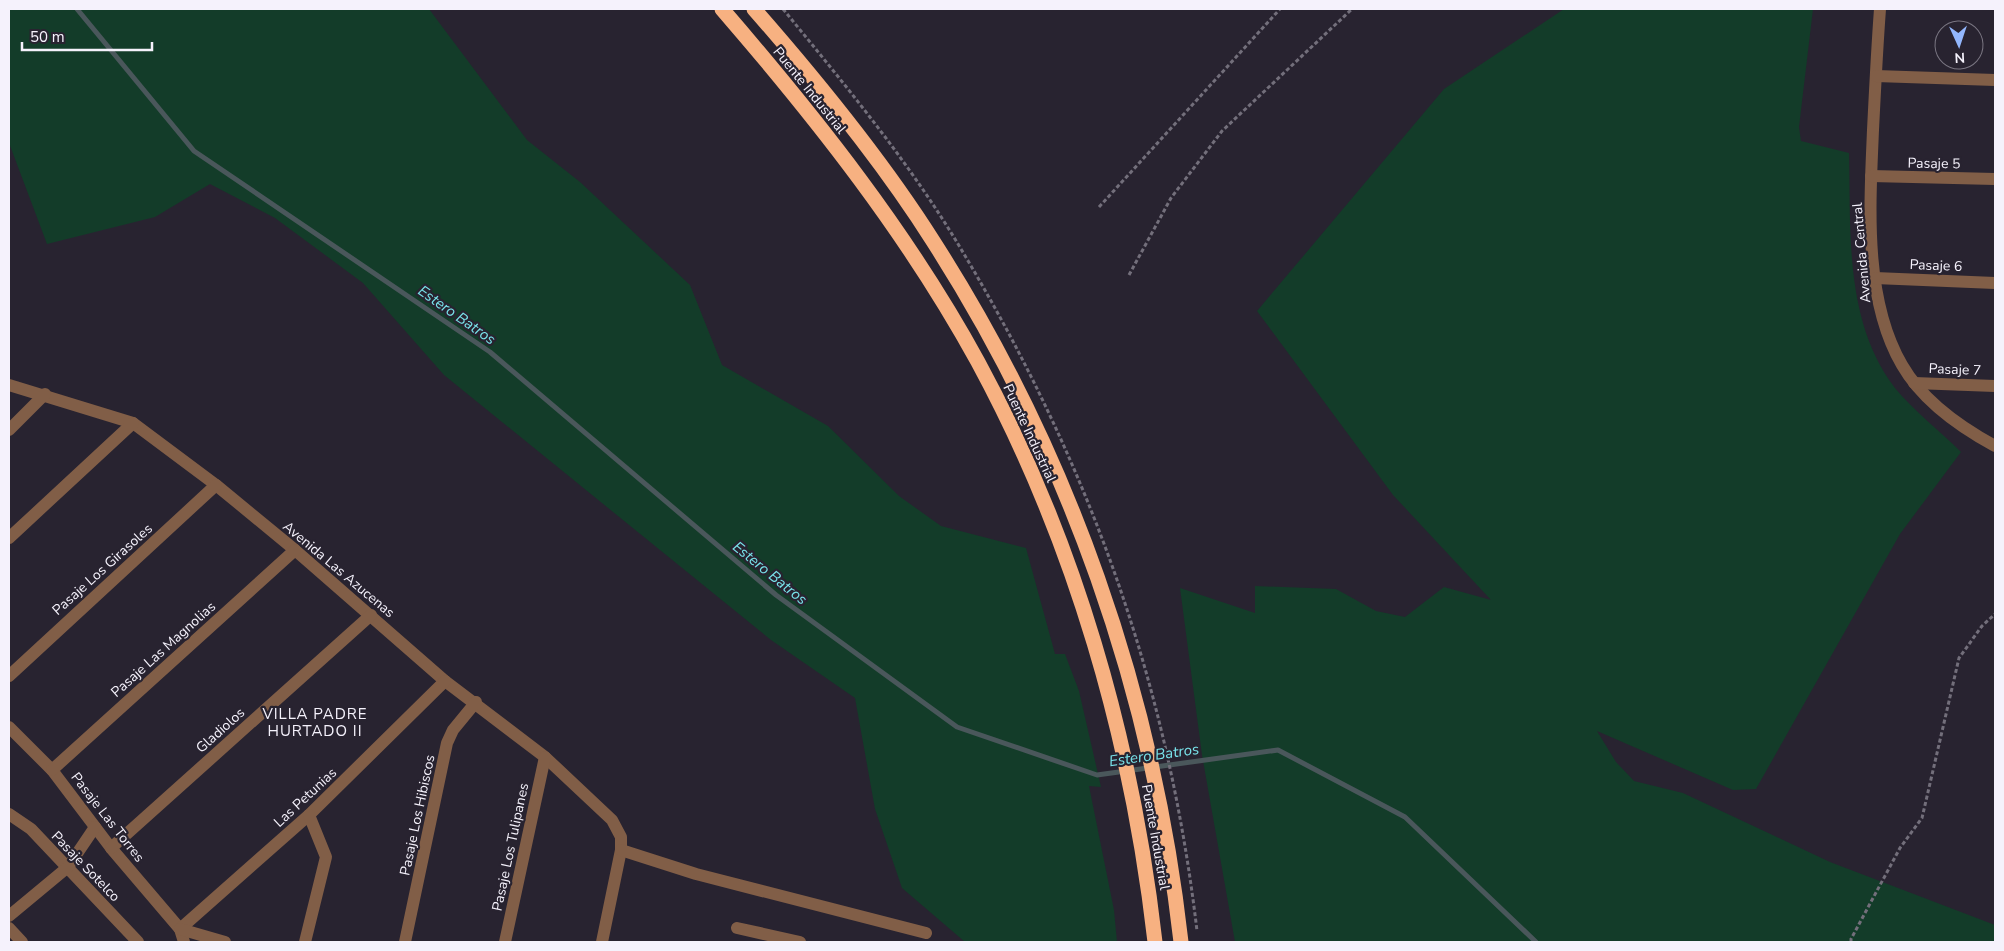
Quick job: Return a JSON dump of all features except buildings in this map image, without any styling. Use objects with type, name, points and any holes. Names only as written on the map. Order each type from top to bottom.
[{"type":"highway","name":"Puente Industrial","points":[[722,9],[794,95],[857,175],[923,271],[977,361],[1038,488],[1074,580],[1094,639],[1108,690],[1131,786],[1155,942]]},
{"type":"highway","name":"Puente Industrial","points":[[754,9],[818,85],[896,187],[932,240],[997,349],[1062,483],[1086,544],[1122,650],[1147,740],[1159,797],[1181,942]]},
{"type":"street","name":"Avenida Central","points":[[1880,9],[1871,208],[1875,278],[1887,333],[1902,366],[1914,382],[1951,418],[1995,446]]},
{"type":"street","points":[[1876,76],[1995,80]]},
{"type":"street","name":"Pasaje 5","points":[[1871,176],[1995,179]]},
{"type":"street","name":"Pasaje 6","points":[[1875,278],[1995,283]]},
{"type":"street","name":"Pasaje 7","points":[[1914,382],[1995,386]]},
{"type":"street","name":"Avenida Las Azucenas","points":[[9,384],[133,422],[216,485],[295,550],[445,680],[545,757],[612,820],[618,829],[620,850]]},
{"type":"street","points":[[9,430],[45,394]]},
{"type":"street","points":[[9,538],[133,422]]},
{"type":"street","name":"Pasaje Los Girasoles","points":[[11,668],[216,485]]},
{"type":"street","name":"Pasaje Las Magnolias","points":[[52,770],[295,550]]},
{"type":"street","name":"Gladiolos","points":[[111,848],[371,615]]},
{"type":"street","name":"Las Petunias","points":[[180,929],[309,815],[445,680]]},
{"type":"street","name":"Pasaje Los Hibiscos","points":[[405,942],[447,743],[453,730],[476,702]]},
{"type":"street","name":"Pasaje Las Torres","points":[[9,727],[52,770],[111,848],[180,929]]},
{"type":"street","name":"Pasaje Los Tulipanes","points":[[505,942],[545,757]]},
{"type":"street","name":"Pasaje Sotelco","points":[[9,814],[31,829],[138,942]]},
{"type":"street","points":[[305,942],[326,857],[309,815]]},
{"type":"street","points":[[9,916],[68,867],[95,827]]},
{"type":"street","points":[[602,942],[620,850],[696,874],[926,932]]},
{"type":"street","points":[[9,928],[22,942]]},
{"type":"street","points":[[737,928],[800,942]]},
{"type":"street","points":[[180,929],[184,942]]},
{"type":"street","points":[[180,929],[226,942]]},
{"type":"path","points":[[1099,207],[1164,133],[1280,9]]},
{"type":"path","points":[[1129,275],[1171,198],[1222,132],[1352,9]]},
{"type":"path","points":[[1851,942],[1900,848],[1922,818],[1960,658],[1982,626],[1995,614]]},
{"type":"green space","points":[[9,9],[429,9],[527,140],[580,182],[690,285],[722,365],[828,426],[899,496],[941,526],[1026,548],[1055,654],[1065,654],[1079,691],[1101,787],[1089,786],[1114,910],[1117,942],[965,942],[902,888],[875,809],[855,698],[771,640],[444,375],[363,283],[275,218],[210,184],[155,217],[47,244],[9,143]]},
{"type":"green space","points":[[1564,9],[1813,9],[1799,127],[1801,141],[1849,153],[1851,244],[1854,275],[1859,305],[1867,334],[1878,362],[1895,388],[1961,452],[1900,534],[1756,789],[1733,790],[1597,731],[1616,762],[1634,781],[1683,793],[1830,862],[1995,925],[1995,942],[1235,942],[1202,755],[1180,588],[1255,613],[1255,586],[1336,589],[1376,611],[1405,617],[1444,587],[1491,600],[1393,495],[1257,311],[1444,89]]},
{"type":"waterway","name":"Estero Batros","points":[[77,9],[194,151],[490,352],[776,595],[957,727],[1097,775],[1278,750],[1405,817],[1536,942]]},
{"type":"district","name":"VILLA PADRE HURTADO II","points":[[315,722]]}]
